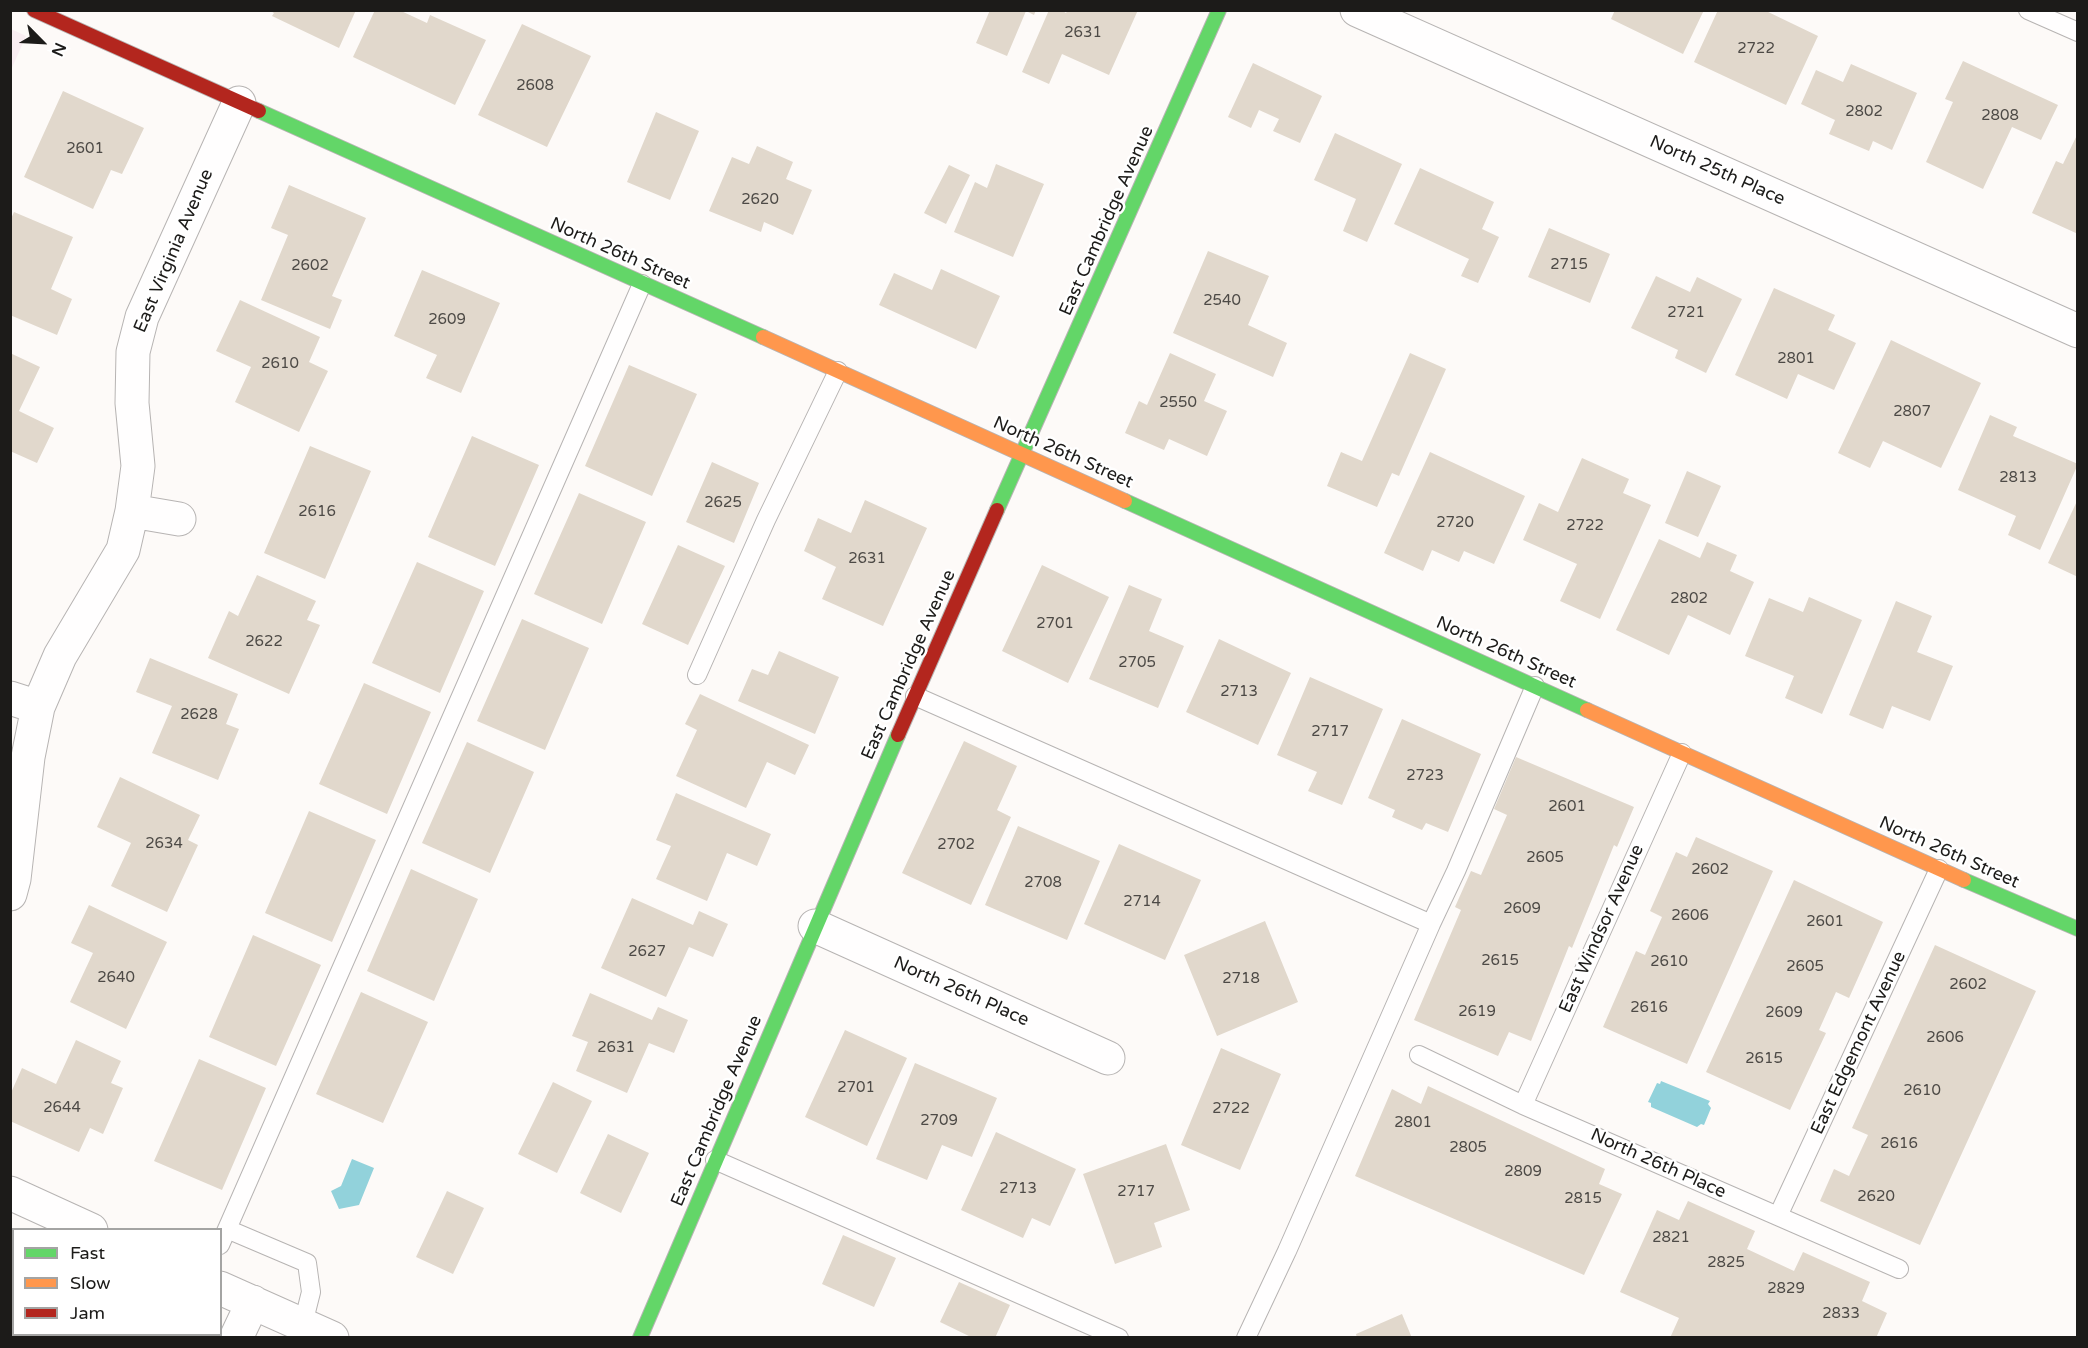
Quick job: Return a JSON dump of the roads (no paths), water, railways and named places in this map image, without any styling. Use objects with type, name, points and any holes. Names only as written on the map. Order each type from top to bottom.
[{"type":"street","name":"North 26th Street","points":[[34,10],[1939,869],[2078,929]]},
{"type":"street","name":"East Cambridge Avenue","points":[[640,1338],[915,696],[1219,10]]},
{"type":"street","name":"North 25th Place","points":[[1358,10],[2078,332]]},
{"type":"street","name":"East Virginia Avenue","points":[[10,894],[14,879],[28,757],[24,703],[60,656],[123,550],[132,511],[138,466],[132,403],[133,352],[142,316],[239,103]]},
{"type":"street","points":[[132,511],[178,519]]},
{"type":"street","name":"North 26th Place","points":[[815,926],[1108,1058]]},
{"type":"street","points":[[10,1193],[88,1228]]},
{"type":"street","points":[[222,1289],[332,1338]]},
{"type":"street","points":[[236,1338],[253,1302]]},
{"type":"lane","points":[[2028,10],[2078,32]]},
{"type":"lane","points":[[303,1324],[311,1292],[307,1263],[224,1237],[642,284]]},
{"type":"lane","points":[[697,675],[766,520],[838,371]]},
{"type":"lane","points":[[1246,1338],[1456,871],[1535,686]]},
{"type":"lane","points":[[915,696],[1431,924]]},
{"type":"lane","name":"East Windsor Avenue","points":[[1523,1105],[1682,753]]},
{"type":"lane","name":"East Edgemont Avenue","points":[[1778,1216],[1939,869]]},
{"type":"lane","name":"North 26th Place","points":[[1419,1055],[1523,1105],[1899,1269]]},
{"type":"lane","points":[[715,1160],[1119,1338]]},
{"type":"water","points":[[1661,1081],[1710,1101],[1708,1104],[1711,1108],[1704,1125],[1697,1127],[1651,1107],[1651,1103],[1648,1102],[1657,1083],[1660,1084]]},
{"type":"water","points":[[352,1159],[374,1168],[359,1205],[339,1209],[331,1191],[341,1186]]}]
